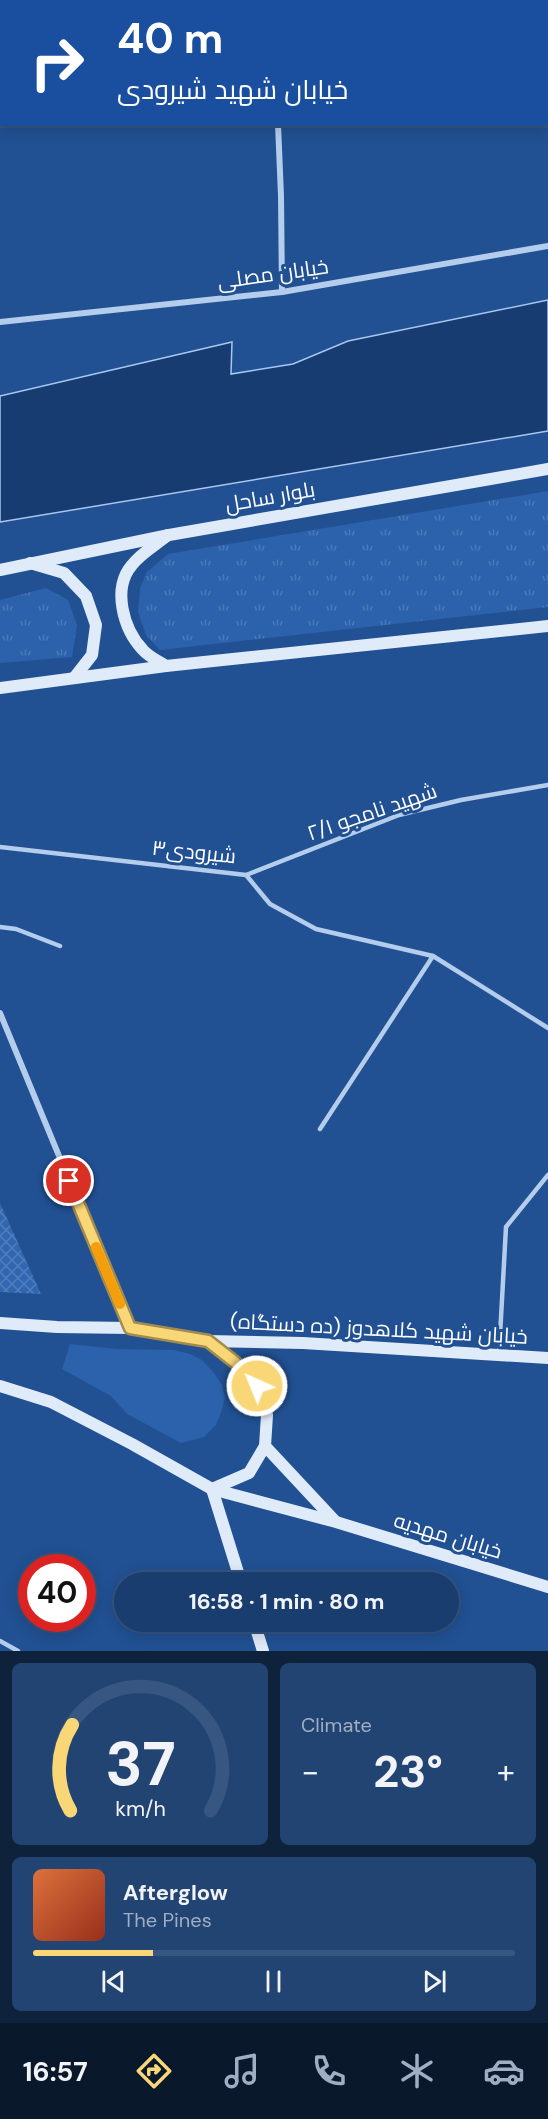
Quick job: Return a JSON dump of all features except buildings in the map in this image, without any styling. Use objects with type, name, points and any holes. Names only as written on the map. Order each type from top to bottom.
[{"type":"street","points":[[278,126],[282,292]]},
{"type":"street","name":"خیابان مصلی","points":[[0,322],[282,292],[548,246]]},
{"type":"street","name":"بلوار ساحل","points":[[0,570],[169,535],[548,469]]},
{"type":"street","points":[[166,666],[143,650],[131,631],[122,607],[121,587],[131,565],[169,535]]},
{"type":"street","points":[[28,563],[64,573],[86,596],[96,625],[92,654],[74,678]]},
{"type":"street","points":[[0,688],[166,666],[548,626]]},
{"type":"street","points":[[0,1013],[130,1328]]},
{"type":"street","name":"خیابان شهید کلاهدوز (ده دستگاه)","points":[[0,1323],[130,1328],[208,1341],[303,1343],[548,1358]]},
{"type":"street","points":[[208,1341],[236,1363],[257,1386],[267,1415],[265,1446],[249,1473],[212,1489],[238,1572]]},
{"type":"street","name":"خیابان مهدیه","points":[[0,1386],[51,1402],[212,1489],[336,1522],[548,1587]]},
{"type":"street","points":[[265,1446],[336,1522]]},
{"type":"street","points":[[257,1632],[263,1651]]},
{"type":"lane","name":"شهید نامجو ۲/۱","points":[[246,875],[399,815],[461,800],[548,786]]},
{"type":"lane","name":"شیرودی۳","points":[[0,847],[246,875],[270,904],[316,929],[433,956],[548,1028]]},
{"type":"lane","points":[[0,927],[16,929],[60,946]]},
{"type":"lane","points":[[320,1129],[433,956]]},
{"type":"lane","points":[[499,1354],[506,1227],[548,1175]]},
{"type":"lane","points":[[0,1641],[18,1651]]},
{"type":"green space","points":[[548,491],[548,607],[160,650],[146,635],[138,612],[140,588],[147,572],[168,554]]},
{"type":"green space","points":[[46,588],[68,600],[77,625],[72,657],[0,663],[0,600]]},
{"type":"green space","points":[[70,1344],[116,1349],[174,1350],[202,1360],[222,1385],[225,1398],[216,1425],[204,1437],[181,1443],[127,1414],[111,1396],[62,1369]]},
{"type":"shaded area","points":[[548,300],[548,431],[0,522],[0,396],[232,342],[231,374],[293,364],[348,341]]},
{"type":"slow traffic","points":[[96,1247],[120,1304]]},
{"type":"route","points":[[69,1181],[130,1328],[208,1341],[236,1363],[257,1386]]}]
